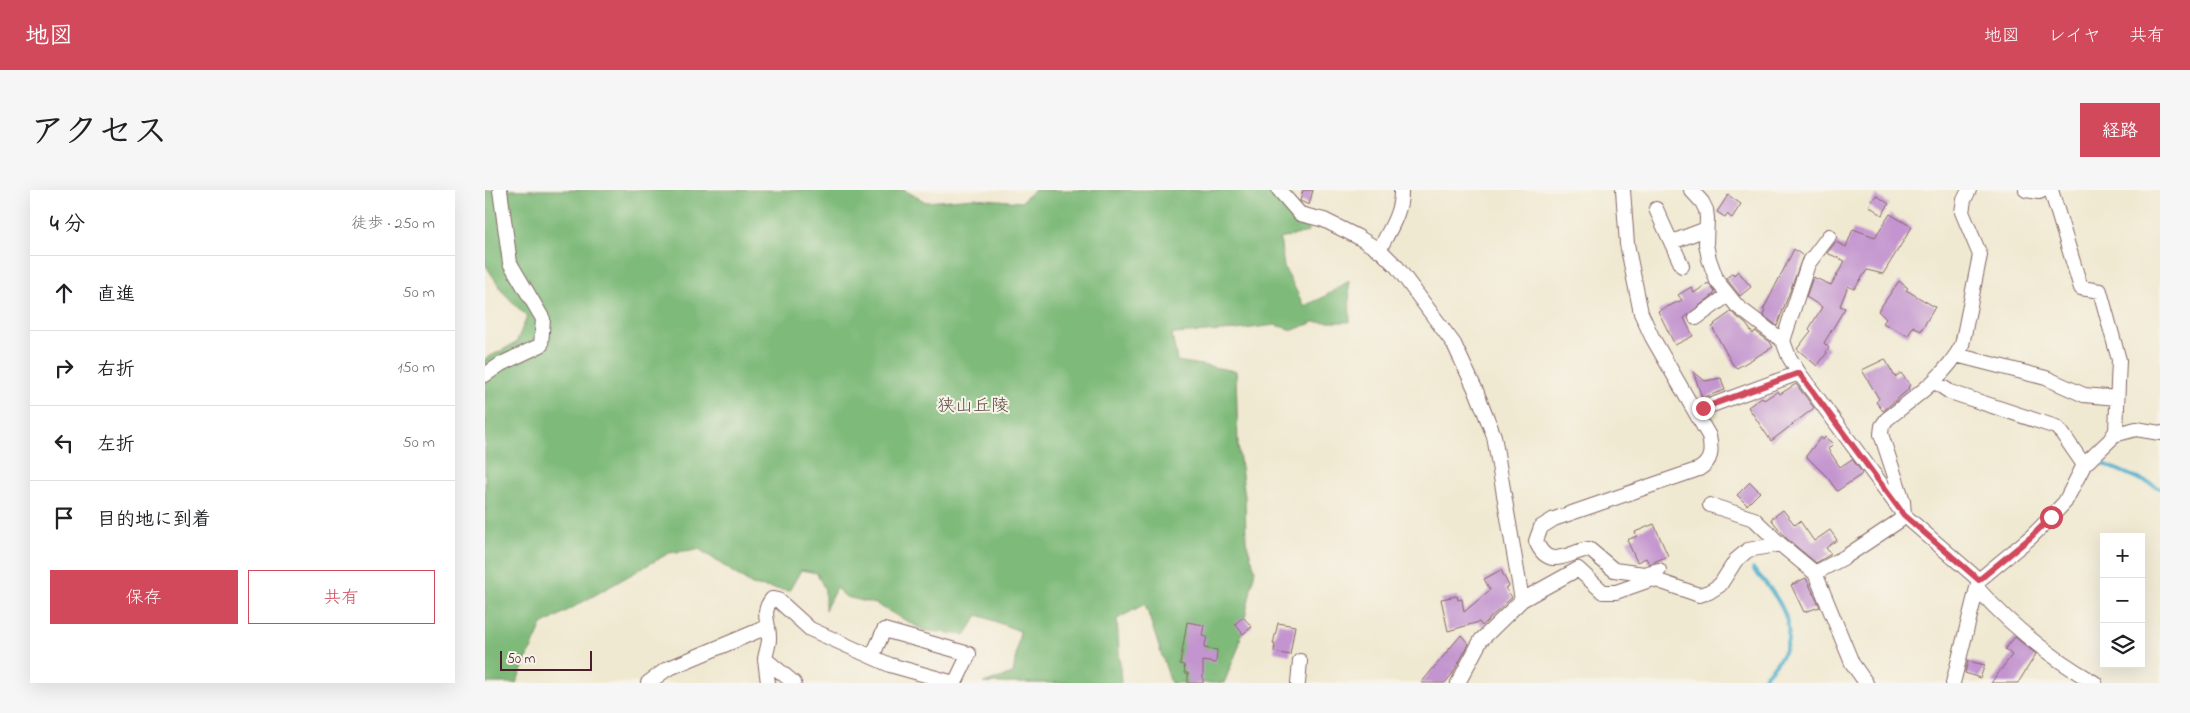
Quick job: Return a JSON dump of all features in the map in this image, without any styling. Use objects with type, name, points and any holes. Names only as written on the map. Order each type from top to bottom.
[{"type":"street","points":[[485,375],[501,364],[541,345],[543,319],[510,263],[500,190]]},
{"type":"street","points":[[1279,190],[1300,214],[1324,220],[1379,250],[1397,268],[1454,344],[1477,393],[1494,436],[1522,600]]},
{"type":"street","points":[[1379,250],[1394,222],[1401,201],[1401,190]]},
{"type":"street","points":[[1623,190],[1625,230],[1641,313],[1652,337],[1709,436],[1712,451],[1708,464],[1699,469],[1553,518],[1541,527],[1536,541],[1540,552],[1547,557],[1557,559],[1578,550],[1589,549],[1613,570],[1644,574],[1659,570]]},
{"type":"street","points":[[1691,190],[1702,202],[1705,210],[1709,259],[1717,281],[1737,306],[1783,340],[1789,357],[1799,373],[1904,515],[1979,584],[2013,626],[2037,646],[2095,683]]},
{"type":"street","points":[[1815,573],[1845,557],[1899,521],[1904,515],[1903,501],[1881,434],[1882,426],[1887,419],[1935,382],[1956,356],[1962,345],[1980,255],[1962,212],[1964,200],[1969,190]]},
{"type":"street","points":[[2026,190],[2043,190]]},
{"type":"street","points":[[2051,190],[2081,288],[2100,291],[2119,360],[2114,435]]},
{"type":"street","points":[[1656,209],[1683,266]]},
{"type":"street","points":[[1671,242],[1706,230]]},
{"type":"street","points":[[1783,340],[1807,264],[1829,236]]},
{"type":"street","points":[[1696,318],[1728,296]]},
{"type":"street","points":[[1956,356],[2046,378],[2084,395],[2117,398]]},
{"type":"street","points":[[1703,408],[1799,373]]},
{"type":"street","points":[[1935,382],[1950,392],[2056,427],[2062,432],[2084,465]]},
{"type":"street","points":[[1953,683],[1979,584],[2031,537],[2065,502],[2084,465],[2114,435],[2136,429],[2160,433]]},
{"type":"street","points":[[1711,505],[1754,519],[1815,573],[1852,663],[1866,683]]},
{"type":"street","points":[[1458,683],[1481,640],[1522,600],[1578,569],[1603,592],[1616,592],[1653,580],[1699,594],[1709,592],[1719,585],[1736,560],[1749,550],[1780,544]]},
{"type":"street","points":[[768,683],[765,659],[769,637],[765,616],[767,605],[772,599],[778,600],[810,629],[889,665],[954,683],[969,654],[884,630],[872,657]]},
{"type":"street","points":[[648,683],[667,669],[767,627]]},
{"type":"street","points":[[765,659],[794,683]]},
{"type":"street","points":[[1298,683],[1300,661]]},
{"type":"green space","name":"狭山丘陵","points":[[485,190],[904,190],[926,202],[974,198],[1021,202],[1034,190],[1282,190],[1309,219],[1308,232],[1280,239],[1284,267],[1304,306],[1322,298],[1349,281],[1350,322],[1314,322],[1293,330],[1275,325],[1236,330],[1172,334],[1177,361],[1236,371],[1238,445],[1245,497],[1246,541],[1255,570],[1239,646],[1224,683],[1171,683],[1145,604],[1117,619],[1121,683],[983,683],[1013,674],[1020,631],[978,615],[965,635],[923,630],[876,604],[846,597],[836,588],[825,610],[825,590],[817,573],[801,570],[789,591],[752,585],[699,549],[669,553],[542,625],[516,683],[485,683],[485,359],[516,343],[527,317],[503,292],[485,264]]},
{"type":"building","points":[[1303,190],[1313,190],[1309,205],[1300,201]]},
{"type":"building","points":[[1728,195],[1741,204],[1732,218],[1727,214],[1725,217],[1717,212]]},
{"type":"building","points":[[1876,195],[1889,204],[1882,215],[1869,206]]},
{"type":"building","points":[[1890,214],[1912,227],[1883,274],[1867,270],[1854,289],[1848,286],[1840,306],[1845,308],[1824,343],[1829,348],[1817,366],[1797,349],[1811,331],[1809,329],[1822,307],[1806,297],[1813,277],[1831,285],[1845,261],[1827,253],[1836,242],[1846,247],[1853,229],[1875,237]]},
{"type":"building","points":[[1794,249],[1803,256],[1777,326],[1763,315],[1765,310],[1763,310]]},
{"type":"building","points":[[1738,271],[1751,287],[1740,296],[1726,278]]},
{"type":"building","points":[[1899,281],[1908,288],[1906,290],[1935,307],[1921,331],[1913,326],[1908,336],[1883,323],[1886,319],[1878,311]]},
{"type":"building","points":[[1708,283],[1715,292],[1713,295],[1684,318],[1693,336],[1675,345],[1658,311],[1682,300],[1678,295],[1691,287],[1694,293]]},
{"type":"building","points":[[1731,312],[1746,324],[1753,334],[1755,331],[1770,342],[1773,347],[1737,368],[1733,365],[1712,327]]},
{"type":"building","points":[[1885,359],[1895,377],[1901,373],[1910,385],[1909,389],[1883,411],[1876,402],[1879,399],[1862,370]]},
{"type":"building","points":[[1693,371],[1705,381],[1721,378],[1725,390],[1702,398]]},
{"type":"building","points":[[1796,384],[1814,408],[1771,441],[1748,407],[1762,397],[1764,400],[1778,391],[1780,394]]},
{"type":"building","points":[[1821,437],[1823,440],[1825,437],[1833,444],[1828,449],[1840,467],[1852,459],[1862,472],[1861,475],[1837,491],[1827,477],[1806,456]]},
{"type":"building","points":[[1750,482],[1760,492],[1747,505],[1737,495]]},
{"type":"building","points":[[1783,510],[1795,525],[1800,521],[1814,541],[1830,530],[1837,540],[1826,548],[1831,554],[1816,563],[1786,538],[1771,519]]},
{"type":"building","points":[[1654,524],[1668,556],[1649,564],[1646,558],[1637,562],[1627,540],[1637,536],[1635,532]]},
{"type":"building","points":[[1501,570],[1509,586],[1505,588],[1512,597],[1482,626],[1479,622],[1448,631],[1441,599],[1457,596],[1458,600],[1462,599],[1464,612],[1490,590],[1484,579]]},
{"type":"building","points":[[1806,578],[1820,607],[1804,612],[1791,585]]},
{"type":"building","points":[[1243,617],[1252,627],[1243,634],[1235,624]]},
{"type":"building","points":[[1187,622],[1204,625],[1202,636],[1207,637],[1204,648],[1217,650],[1216,663],[1203,661],[1203,683],[1188,683],[1188,673],[1185,673],[1184,665],[1180,664]]},
{"type":"building","points":[[1278,623],[1295,626],[1290,655],[1274,652],[1275,644],[1273,644]]},
{"type":"building","points":[[1461,635],[1469,644],[1453,673],[1445,683],[1421,683]]},
{"type":"building","points":[[2015,637],[2036,654],[2018,683],[1991,683],[2012,655],[2005,649]]},
{"type":"building","points":[[1968,661],[1985,665],[1980,678],[1965,673]]},
{"type":"waterway","points":[[2104,464],[2160,488]]},
{"type":"waterway","points":[[1753,569],[1768,586],[1781,606],[1786,616],[1788,628],[1788,639],[1783,654],[1759,683]]},
{"type":"route","points":[[1703,408],[1799,373],[1891,500],[1904,515],[1979,580],[2031,537],[2051,517]]}]
